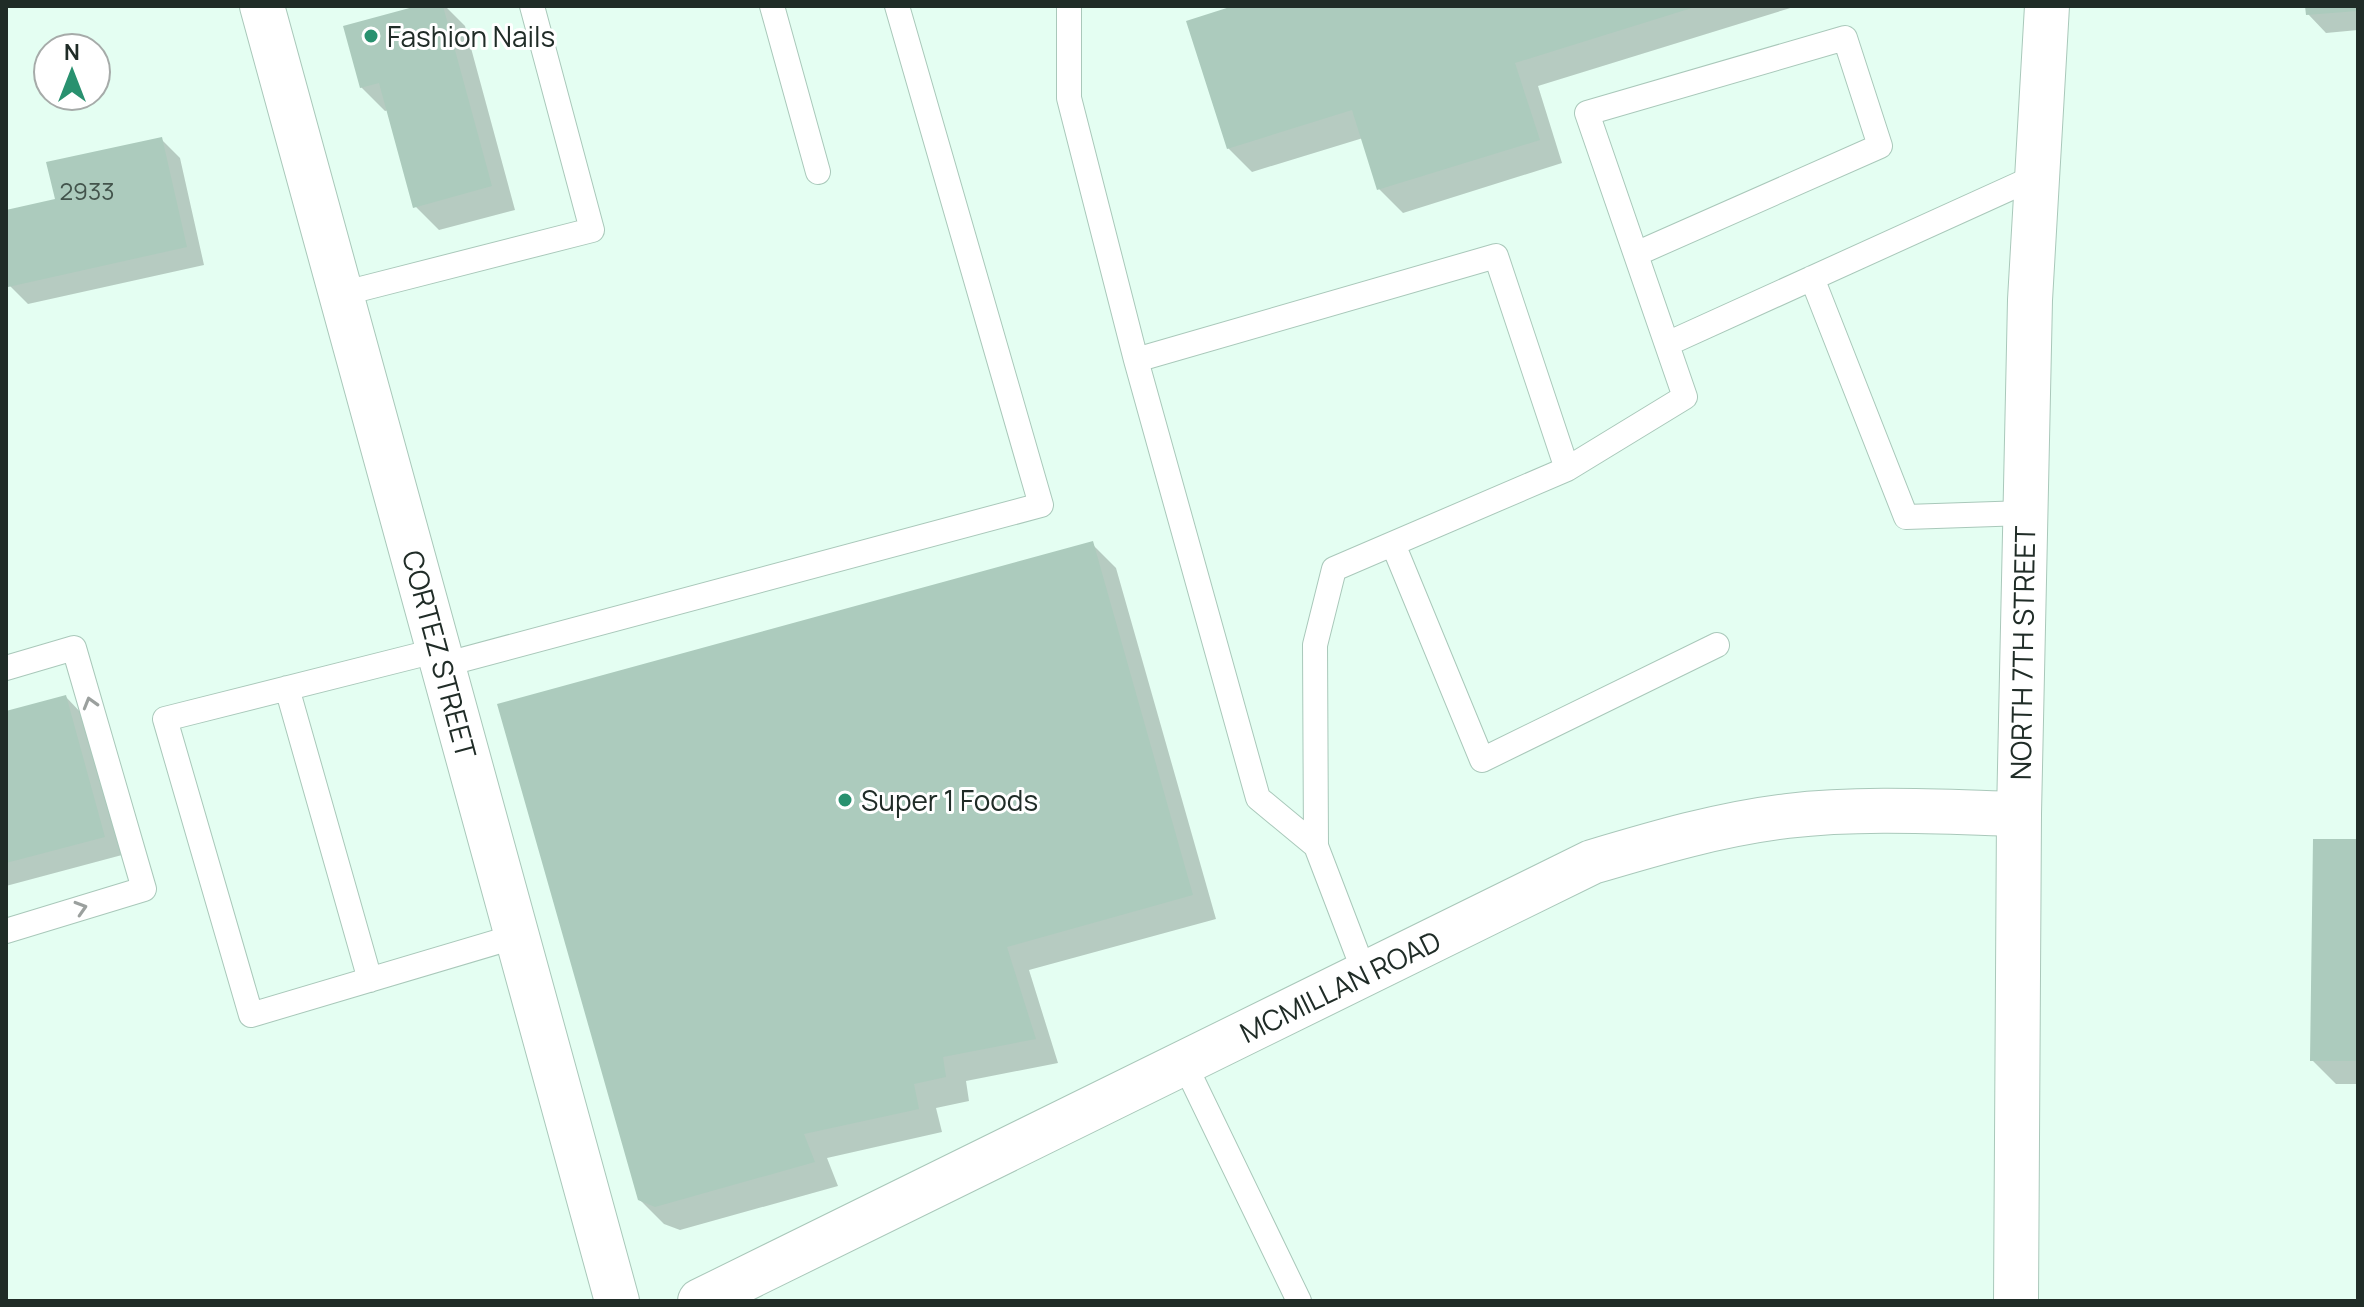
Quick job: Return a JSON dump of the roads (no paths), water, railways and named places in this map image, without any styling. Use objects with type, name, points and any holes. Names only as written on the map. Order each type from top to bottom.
[{"type":"street","name":"CORTEZ STREET","points":[[262,6],[617,1301]]},
{"type":"street","name":"NORTH 7TH STREET","points":[[2016,1301],[2019,814],[2030,300],[2047,6]]},
{"type":"street","name":"MCMILLAN ROAD","points":[[700,1301],[1592,862],[1679,835],[1788,816],[1916,811],[2019,814]]},
{"type":"lane","points":[[341,294],[592,230],[532,6]]},
{"type":"lane","points":[[772,6],[818,172]]},
{"type":"lane","points":[[517,936],[251,1015],[165,719],[287,688],[441,657],[1041,505],[897,6]]},
{"type":"lane","points":[[1069,6],[1069,98],[1136,360],[1258,798],[1316,846]]},
{"type":"lane","points":[[1365,974],[1316,846],[1315,645],[1334,569],[1567,469],[1685,397],[1587,113],[1845,38],[1880,146],[1636,254]]},
{"type":"lane","points":[[1667,344],[2037,176]]},
{"type":"lane","points":[[1136,360],[1496,256],[1567,469]]},
{"type":"lane","points":[[1812,278],[1906,517],[2025,513]]},
{"type":"lane","points":[[1393,544],[1482,760],[1717,645]]},
{"type":"lane","points":[[6,668],[74,648],[144,889],[6,931]]},
{"type":"lane","points":[[287,688],[370,980]]},
{"type":"lane","points":[[1184,1063],[1299,1301]]},
{"type":"place","name":"Fashion Nails","points":[[371,36]]},
{"type":"place","name":"Super 1 Foods","points":[[845,800]]}]
